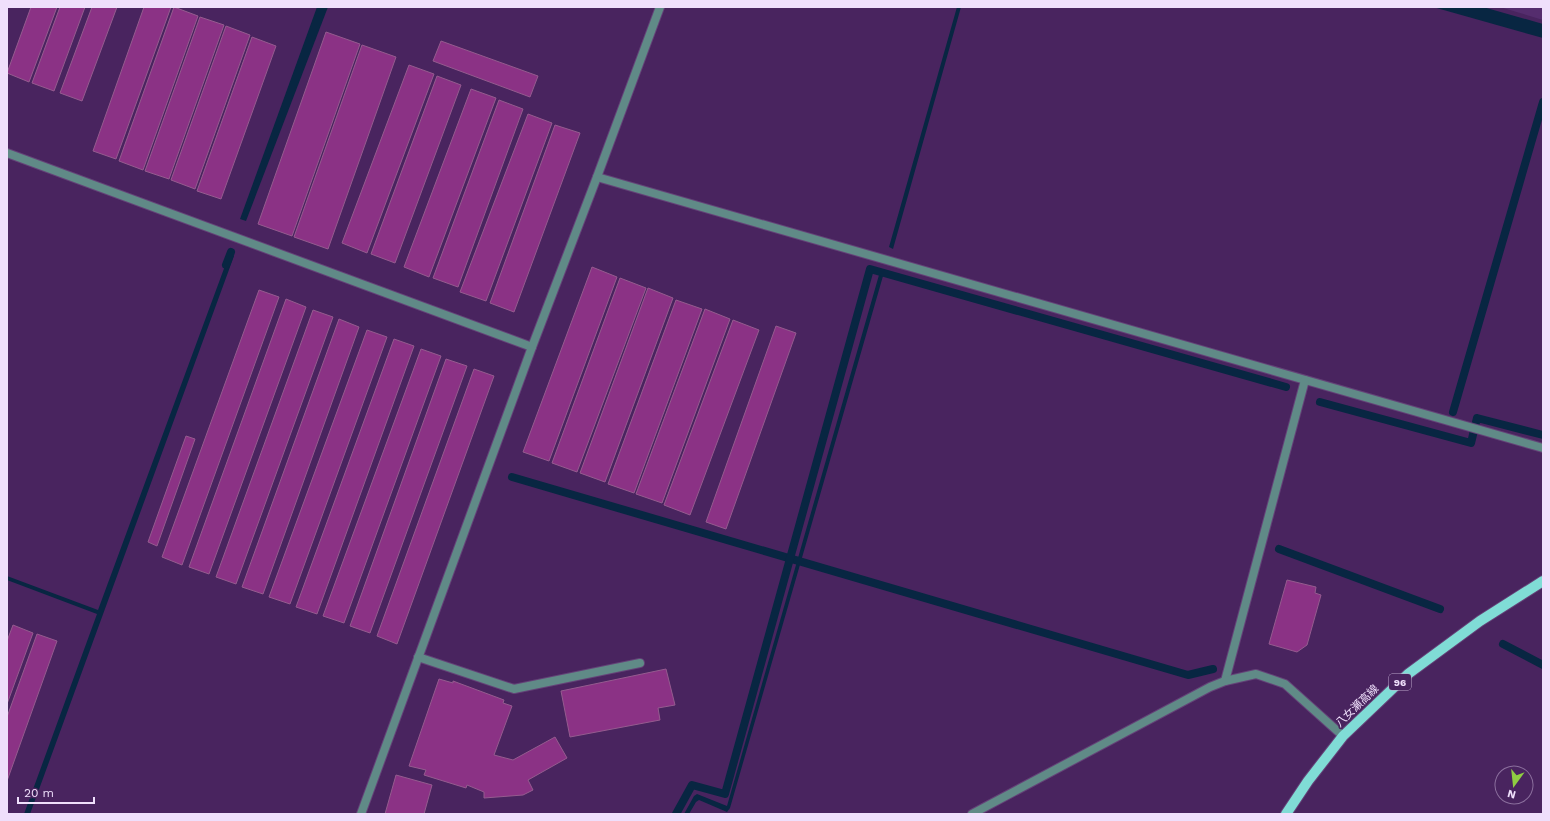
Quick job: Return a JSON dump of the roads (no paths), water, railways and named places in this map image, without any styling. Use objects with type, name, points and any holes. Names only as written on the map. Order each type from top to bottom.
[{"type":"main road","name":"八女瀬高線","points":[[1286,814],[1308,781],[1343,736],[1408,674],[1480,621],[1543,581]]},
{"type":"street","points":[[361,814],[532,347],[660,7]]},
{"type":"street","points":[[7,153],[532,347]]},
{"type":"street","points":[[597,177],[1543,448]]},
{"type":"street","points":[[1225,681],[1305,380]]},
{"type":"street","points":[[418,657],[514,689],[640,663]]},
{"type":"street","points":[[972,814],[1203,691],[1225,681],[1256,674],[1285,684],[1343,736]]},
{"type":"water","points":[[317,7],[328,7],[246,221],[240,219]]},
{"type":"water","points":[[957,7],[961,7],[893,249],[889,247]]},
{"type":"water","points":[[1433,7],[1483,7],[1543,24],[1543,38]]},
{"type":"water","points":[[229,255],[234,256],[30,814],[24,814],[97,614],[7,580],[7,576],[98,610]]},
{"type":"water","points":[[879,275],[883,276],[730,808],[727,812],[699,800],[696,802],[689,814],[684,814],[694,796],[697,794],[727,806]]},
{"type":"waterway","points":[[1453,412],[1543,102]]},
{"type":"waterway","points":[[226,265],[231,252]]},
{"type":"waterway","points":[[676,814],[692,785],[725,794],[870,269],[1286,387]]},
{"type":"waterway","points":[[1320,402],[1471,443],[1477,418],[1543,435]]},
{"type":"waterway","points":[[512,477],[1188,675],[1213,669]]},
{"type":"waterway","points":[[1279,549],[1440,609]]},
{"type":"waterway","points":[[1503,644],[1543,665]]}]
